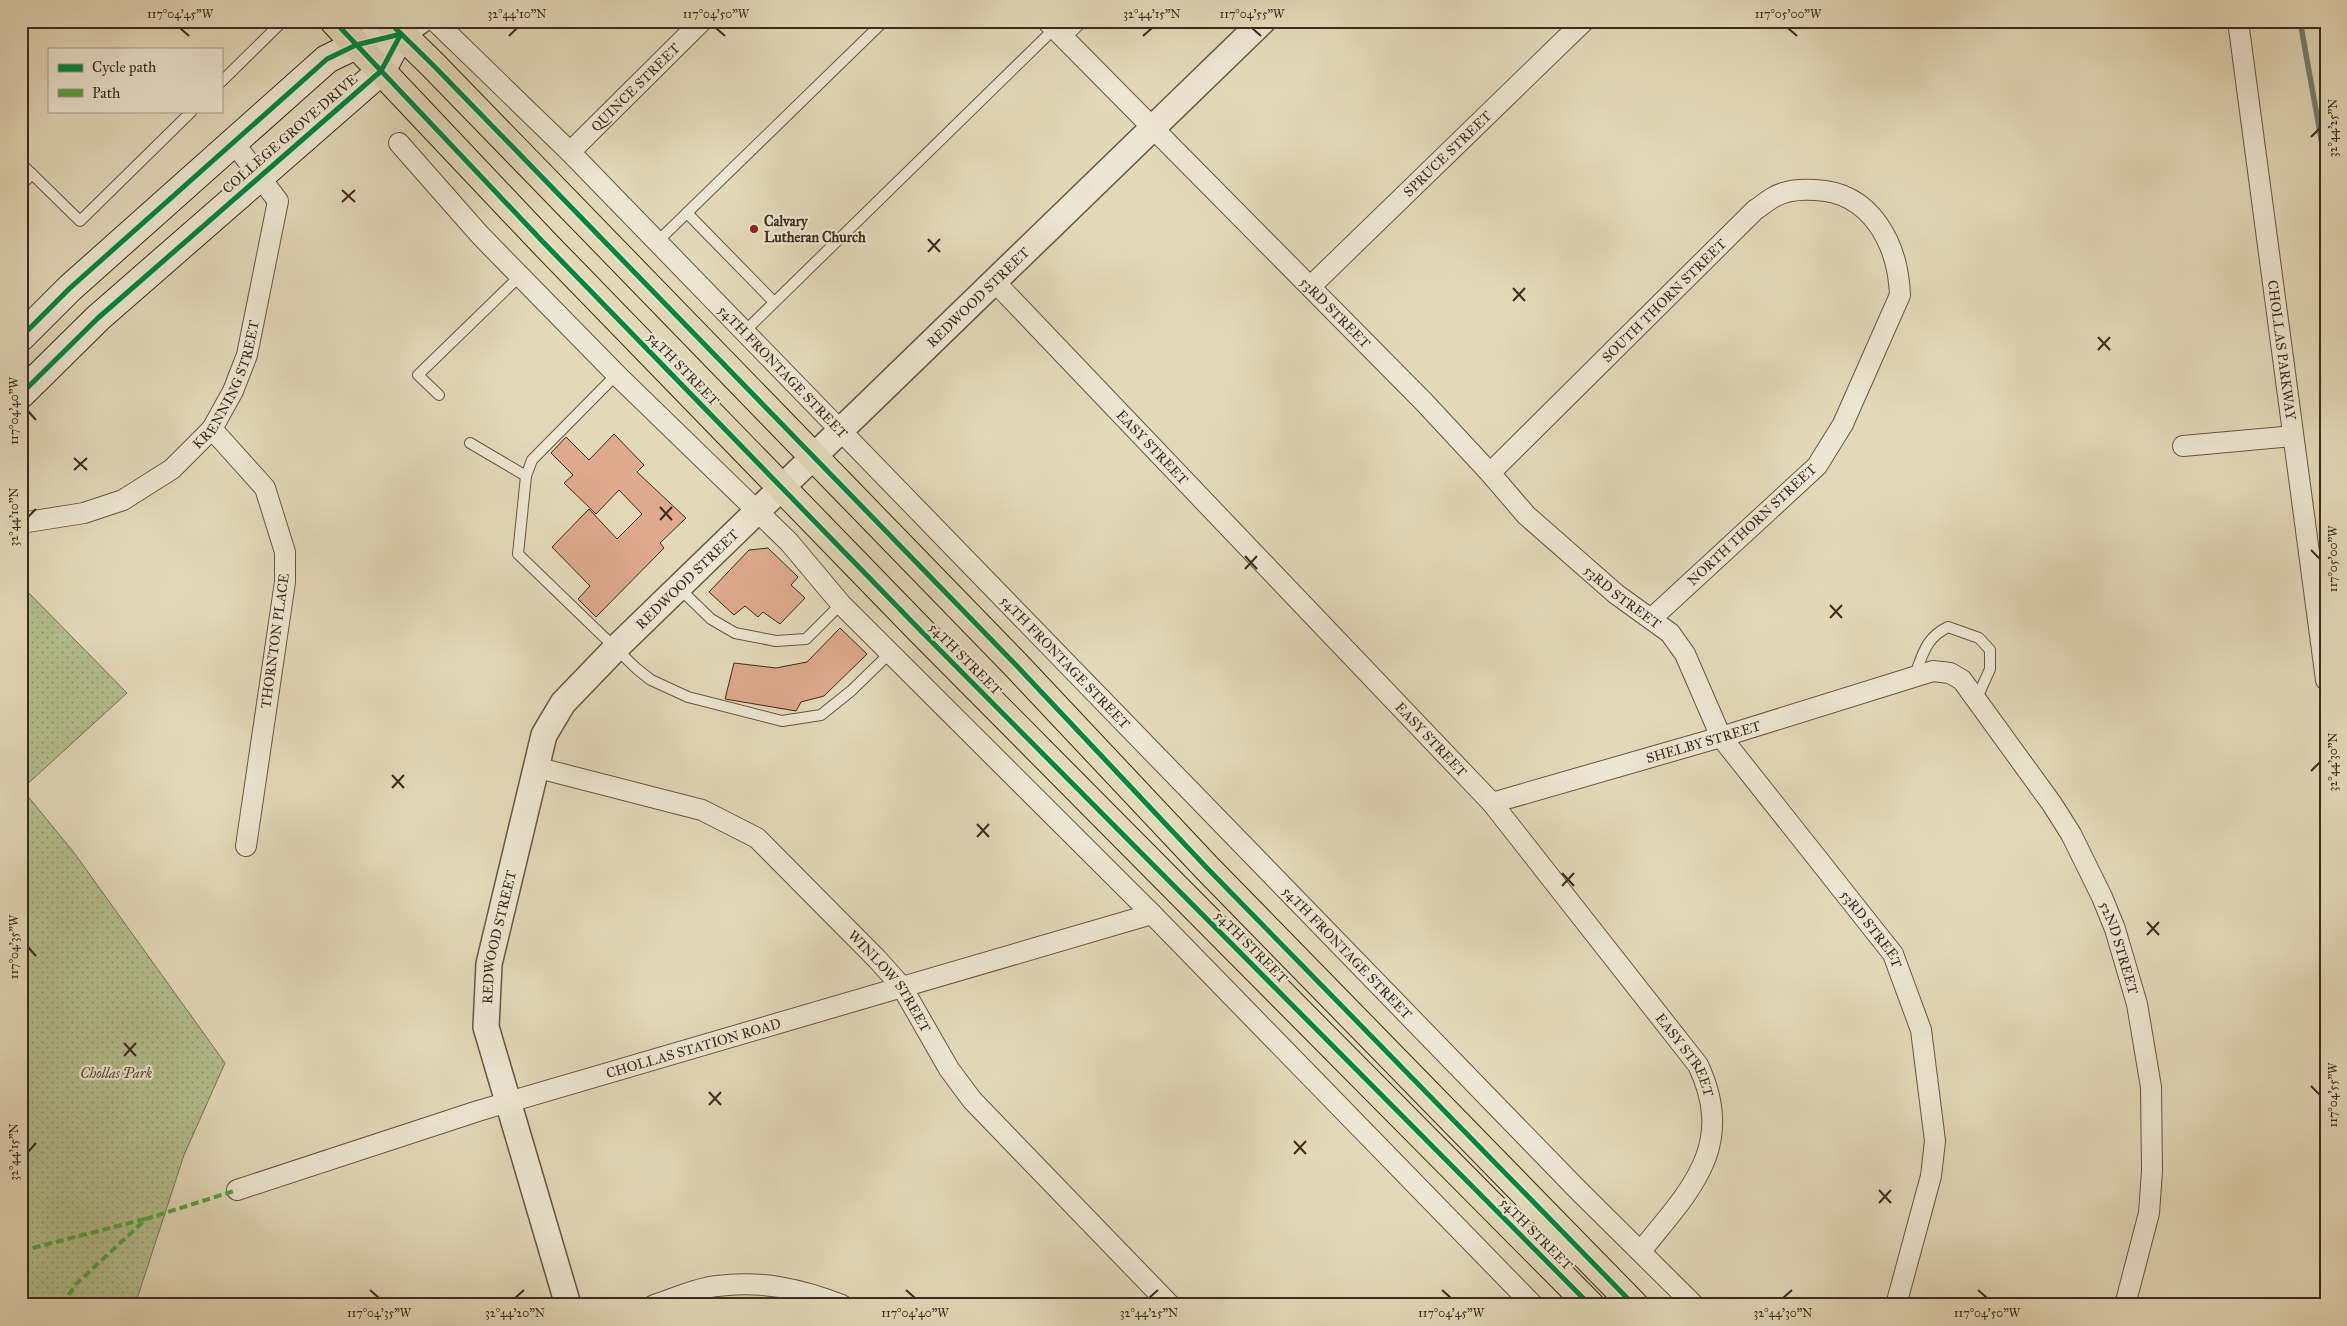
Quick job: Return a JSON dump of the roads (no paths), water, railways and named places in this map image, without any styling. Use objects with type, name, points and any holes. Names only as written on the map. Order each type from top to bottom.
[{"type":"main road","name":"54TH STREET","points":[[334,21],[544,243],[929,639],[1590,1305]]},
{"type":"main road","name":"54TH STREET","points":[[403,26],[434,65],[1015,664],[1214,875],[1634,1305]]},
{"type":"main road","points":[[21,337],[70,288],[327,59],[403,26]]},
{"type":"main road","name":"COLLEGE GROVE DRIVE","points":[[21,394],[98,318],[381,71],[403,26]]},
{"type":"street","name":"54TH FRONTAGE STREET","points":[[435,21],[570,152],[1564,1176],[1694,1305]]},
{"type":"street","name":"QUINCE STREET","points":[[570,152],[702,21]]},
{"type":"street","name":"REDWOOD STREET","points":[[568,1305],[486,1027],[489,964],[544,735],[562,703],[615,649],[996,282],[1263,21]]},
{"type":"street","name":"SPRUCE STREET","points":[[1311,286],[1584,21]]},
{"type":"street","name":"CHOLLAS PARKWAY","points":[[2238,21],[2326,680]]},
{"type":"street","name":"53RD STREET","points":[[1055,30],[1311,286],[1490,473],[1526,515],[1616,594],[1652,618],[1670,633],[1685,654],[1720,736],[1893,954],[1921,1030],[1935,1141],[1932,1176],[1896,1305]]},
{"type":"street","name":"KRENNING STREET","points":[[21,523],[84,513],[123,500],[172,468],[212,429],[233,392],[247,355],[278,201],[234,143]]},
{"type":"street","points":[[399,143],[480,235],[616,375],[789,542],[841,604],[1152,914],[1533,1305]]},
{"type":"street","name":"SOUTH THORN STREET","points":[[1490,473],[1755,210],[1775,196],[1806,190],[1836,193],[1863,206]]},
{"type":"street","name":"NORTH THORN STREET","points":[[1652,618],[1817,466],[1843,424],[1900,295],[1899,275],[1890,244],[1882,230],[1863,206]]},
{"type":"street","name":"EASY STREET","points":[[996,282],[1492,803],[1689,1052],[1704,1079],[1712,1110],[1710,1144],[1705,1162],[1686,1194],[1641,1251]]},
{"type":"street","name":"THORNTON PLACE","points":[[212,429],[265,488],[285,552],[285,582],[246,846]]},
{"type":"street","points":[[2183,446],[2293,436]]},
{"type":"street","name":"52ND STREET","points":[[1914,677],[1933,671],[1950,673],[1962,680],[1977,698],[2052,804],[2083,857],[2115,929],[2137,1004],[2151,1087],[2152,1171],[2149,1213],[2126,1305]]},
{"type":"street","name":"SHELBY STREET","points":[[1492,803],[1914,677]]},
{"type":"street","name":"WINLOW STREET","points":[[535,767],[702,810],[757,838],[877,959],[902,987],[949,1069],[972,1100],[1170,1305]]},
{"type":"street","name":"CHOLLAS STATION ROAD","points":[[237,1190],[509,1102],[1152,914]]},
{"type":"street","points":[[654,1305],[715,1286],[763,1283],[815,1294],[842,1305]]},
{"type":"lane","points":[[222,81],[284,21]]},
{"type":"lane","points":[[657,242],[884,21]]},
{"type":"lane","points":[[744,332],[1055,30],[1083,21]]},
{"type":"lane","points":[[21,164],[80,221],[191,112]]},
{"type":"lane","points":[[21,185],[32,174]]},
{"type":"lane","points":[[687,213],[774,302]]},
{"type":"lane","points":[[439,395],[418,375],[520,276]]},
{"type":"lane","points":[[616,375],[532,460],[526,476],[518,554],[615,649],[651,680],[688,697],[782,721],[821,715],[851,691],[890,653]]},
{"type":"lane","points":[[470,443],[526,476]]},
{"type":"lane","points":[[678,587],[711,619],[735,633],[776,641],[806,639],[841,604]]},
{"type":"lane","points":[[1914,677],[1928,641],[1936,633],[1948,627],[1978,638],[1990,650],[1990,669],[1977,698]]},
{"type":"waterway","points":[[2300,21],[2326,166]]},
{"type":"place","name":"Calvary Lutheran Church","points":[[754,229]]},
{"type":"park label","name":"Chollas Park","points":[[116,1073]]}]
